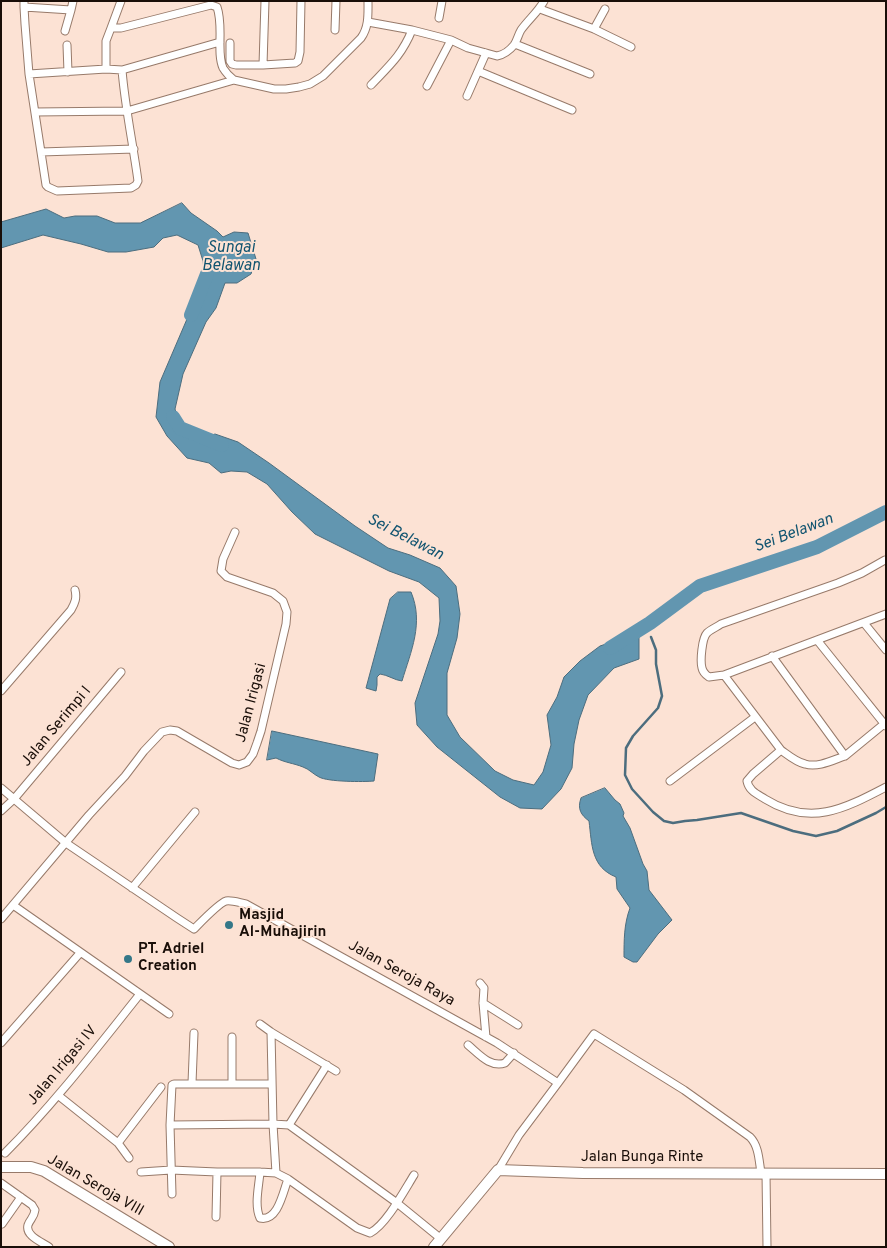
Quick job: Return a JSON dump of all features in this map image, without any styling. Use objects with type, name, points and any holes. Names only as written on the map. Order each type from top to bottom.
[{"type":"street","points":[[65,31],[72,1]]},
{"type":"street","points":[[106,70],[106,41],[121,1]]},
{"type":"street","points":[[263,65],[265,1]]},
{"type":"street","points":[[230,43],[230,60],[232,64],[296,63],[300,52],[301,1]]},
{"type":"street","points":[[334,30],[336,1]]},
{"type":"street","points":[[111,28],[121,28],[211,6],[217,7],[220,16],[222,65],[227,74],[234,80],[274,89],[286,89],[310,84],[323,76],[361,38],[366,32],[368,22],[368,1]]},
{"type":"street","points":[[439,18],[442,1]]},
{"type":"street","points":[[368,22],[412,30],[451,40],[492,56],[501,55],[515,44],[521,31],[540,9],[544,1]]},
{"type":"street","points":[[71,10],[24,4],[24,24],[30,74],[46,185],[48,188],[57,191],[131,188],[136,185],[138,181],[122,70]]},
{"type":"street","points":[[540,9],[594,29],[632,47]]},
{"type":"street","points":[[594,29],[605,9]]},
{"type":"street","points":[[371,85],[396,59],[406,44],[412,30]]},
{"type":"street","points":[[427,86],[451,40]]},
{"type":"street","points":[[30,74],[122,70],[220,42]]},
{"type":"street","points":[[515,44],[590,74]]},
{"type":"street","points":[[67,45],[68,72]]},
{"type":"street","points":[[467,96],[486,53]]},
{"type":"street","points":[[478,71],[572,110]]},
{"type":"street","points":[[35,112],[127,111],[234,80]]},
{"type":"street","points":[[41,152],[134,149]]},
{"type":"street","name":"Jalan Irigasi","points":[[1,919],[162,732],[177,731],[232,763],[239,765],[247,762],[253,754],[261,731],[286,624],[287,612],[283,601],[273,593],[227,577],[221,571],[222,559],[235,532]]},
{"type":"street","points":[[885,560],[862,573],[838,583],[721,624],[707,633],[704,640],[701,659],[702,669],[710,677],[724,675],[886,614]]},
{"type":"street","points":[[1,691],[71,610],[75,603],[75,590]]},
{"type":"street","points":[[864,623],[886,650]]},
{"type":"street","points":[[724,675],[781,750],[794,759],[806,765],[823,763],[845,756],[885,726],[817,640]]},
{"type":"street","points":[[772,656],[845,756]]},
{"type":"street","name":"Jalan Serimpi I","points":[[1,811],[14,799],[121,672]]},
{"type":"street","points":[[670,781],[756,717]]},
{"type":"street","points":[[781,750],[753,774],[747,781],[748,786],[752,791],[772,803],[794,812],[817,814],[833,811],[850,806],[886,787]]},
{"type":"street","name":"Jalan Seroja Raya","points":[[1,788],[66,843],[194,929],[225,901],[246,904],[514,1053],[558,1083]]},
{"type":"street","points":[[132,888],[195,812]]},
{"type":"street","points":[[13,905],[169,1014]]},
{"type":"street","points":[[1,1043],[80,953]]},
{"type":"street","points":[[480,983],[484,988],[486,1037]]},
{"type":"street","name":"Jalan Irigasi IV","points":[[3,1153],[23,1135],[58,1096],[140,994]]},
{"type":"street","points":[[484,1004],[518,1024]]},
{"type":"street","points":[[260,1024],[336,1071]]},
{"type":"street","points":[[272,1032],[273,1124],[276,1173]]},
{"type":"street","points":[[192,1083],[194,1033]]},
{"type":"street","points":[[170,1125],[290,1124],[397,1203],[437,1243],[498,1170],[518,1134],[594,1034],[684,1090],[755,1142],[763,1173],[767,1247]]},
{"type":"street","points":[[232,1037],[232,1084]]},
{"type":"street","points":[[468,1045],[486,1060],[496,1065],[505,1063],[514,1053]]},
{"type":"street","points":[[290,1124],[327,1065]]},
{"type":"street","points":[[172,1194],[170,1125],[172,1086],[174,1084],[192,1083],[272,1084]]},
{"type":"street","points":[[118,1144],[161,1087]]},
{"type":"street","points":[[58,1096],[118,1144],[130,1158]]},
{"type":"street","points":[[3,1153],[5,1167]]},
{"type":"street","name":"Jalan Seroja VIII","points":[[5,1167],[31,1167],[44,1171],[169,1247]]},
{"type":"street","points":[[140,1172],[171,1170],[276,1173],[288,1179],[357,1228],[370,1233],[374,1231],[397,1203],[414,1175]]},
{"type":"street","name":"Jalan Bunga Rinte","points":[[498,1170],[583,1173],[886,1174]]},
{"type":"street","points":[[216,1217],[217,1172]]},
{"type":"street","points":[[260,1172],[257,1200],[260,1218],[269,1218],[276,1211],[288,1179]]},
{"type":"street","points":[[1,1182],[32,1205],[35,1210],[34,1217],[28,1225],[28,1231],[49,1247]]},
{"type":"street","points":[[2,1224],[21,1197]]},
{"type":"water","name":"Sungai Belawan","points":[[182,203],[191,213],[223,237],[234,232],[248,233],[256,259],[251,274],[237,283],[225,283],[216,308],[206,322],[183,374],[175,409],[181,428],[201,439],[215,434],[238,442],[388,548],[440,568],[456,586],[460,614],[457,638],[447,673],[447,715],[460,737],[495,771],[513,780],[534,785],[543,772],[551,745],[547,715],[557,697],[564,677],[580,661],[600,646],[639,633],[639,659],[614,668],[588,695],[579,720],[572,768],[561,789],[542,809],[520,808],[500,797],[437,747],[417,725],[415,703],[438,634],[440,621],[439,598],[419,582],[389,571],[315,534],[267,484],[247,472],[231,471],[221,473],[209,463],[187,458],[167,436],[156,417],[160,382],[200,294],[203,280],[203,261],[198,245],[177,235],[163,238],[154,247],[126,252],[108,252],[43,235],[1,248],[1,222],[46,209],[64,218],[97,216],[115,223],[140,223]]},
{"type":"water","points":[[398,592],[411,592],[415,603],[415,637],[402,681],[380,674],[377,677],[376,691],[366,688],[390,599]]},
{"type":"water","points":[[272,731],[378,754],[374,781],[324,779],[305,768],[276,758],[267,760]]},
{"type":"water","points":[[605,788],[620,804],[624,813],[623,816],[630,828],[647,871],[649,890],[672,920],[658,934],[637,962],[624,957],[625,926],[630,908],[617,889],[616,877],[608,873],[597,861],[592,847],[589,821],[580,809],[581,798]]},
{"type":"waterway","name":"Sei Belawan","points":[[191,315],[207,274]]},
{"type":"waterway","name":"Sei Belawan","points":[[173,417],[180,428],[222,445]]},
{"type":"waterway","name":"Sei Belawan","points":[[610,648],[650,623],[700,586],[817,547],[886,512]]},
{"type":"waterway","points":[[651,637],[656,650],[656,664],[662,696],[658,708],[633,736],[626,748],[625,775],[632,789],[664,821],[673,823],[741,813],[793,831],[816,836],[837,831],[886,807]]},
{"type":"place","name":"Masjid Al-Muhajirin","points":[[229,925]]},
{"type":"place","name":"PT. Adriel Creation","points":[[128,959]]}]
